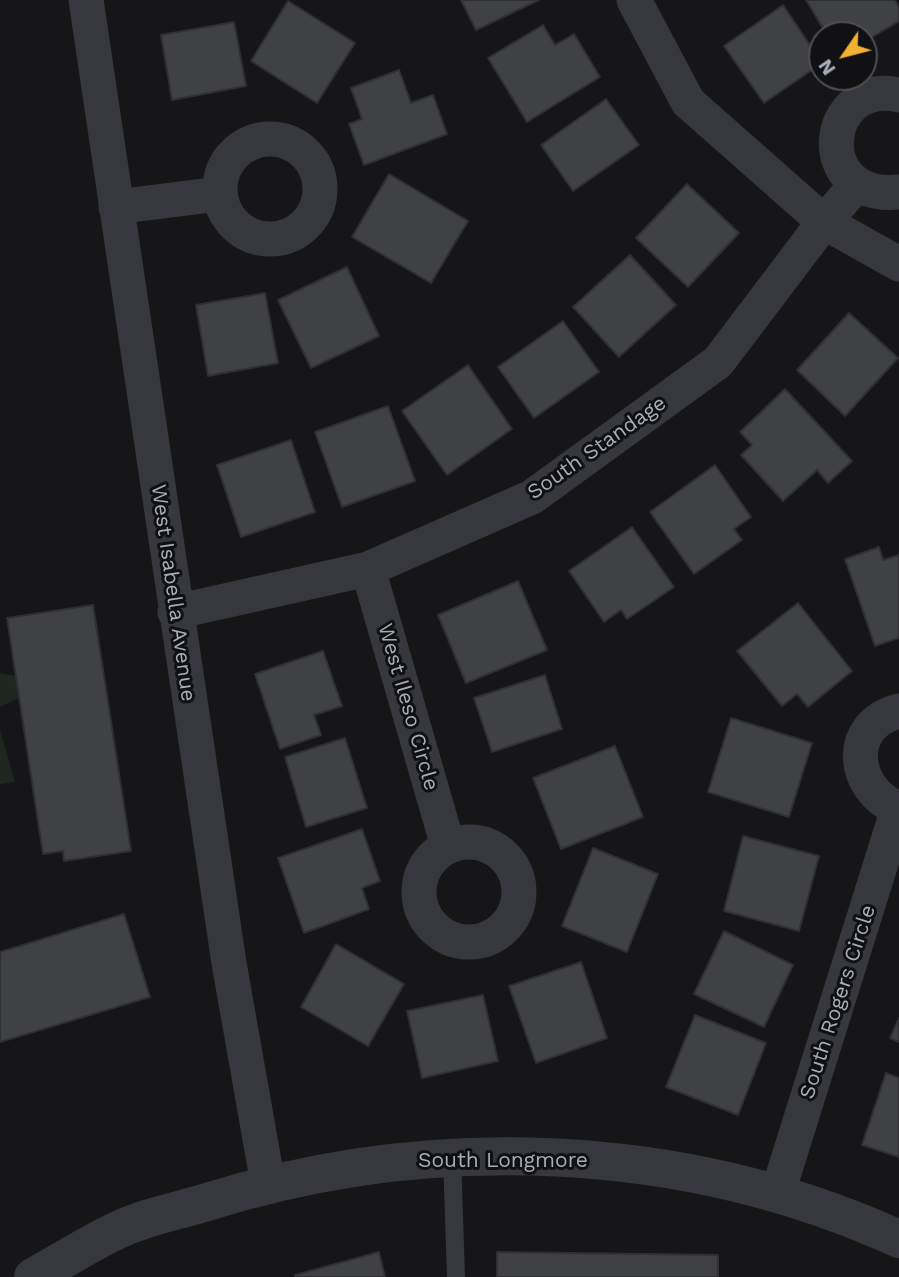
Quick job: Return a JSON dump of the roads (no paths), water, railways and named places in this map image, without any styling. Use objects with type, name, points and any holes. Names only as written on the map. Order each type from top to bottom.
[{"type":"street","name":"West Isabella Avenue","points":[[86,0],[175,612],[229,963],[268,1184]]},
{"type":"street","points":[[634,0],[688,102],[824,222],[899,264]]},
{"type":"street","points":[[899,95],[880,93],[865,97],[852,106],[842,118],[836,149],[840,166],[857,184],[882,194],[899,192]]},
{"type":"street","name":"South Standage","points":[[175,612],[368,569],[532,497],[718,362],[824,222],[857,184]]},
{"type":"street","points":[[116,207],[219,194]]},
{"type":"street","name":"West Ileso Circle","points":[[368,569],[449,846]]},
{"type":"street","name":"South Rogers Circle","points":[[776,1195],[899,809],[884,803],[872,792],[860,764],[867,734],[877,722],[899,711]]},
{"type":"street","name":"South Longmore","points":[[33,1277],[118,1229],[268,1184],[345,1169],[452,1156],[561,1157],[684,1170],[776,1195],[899,1239]]},
{"type":"lane","points":[[452,1156],[456,1277]]}]
